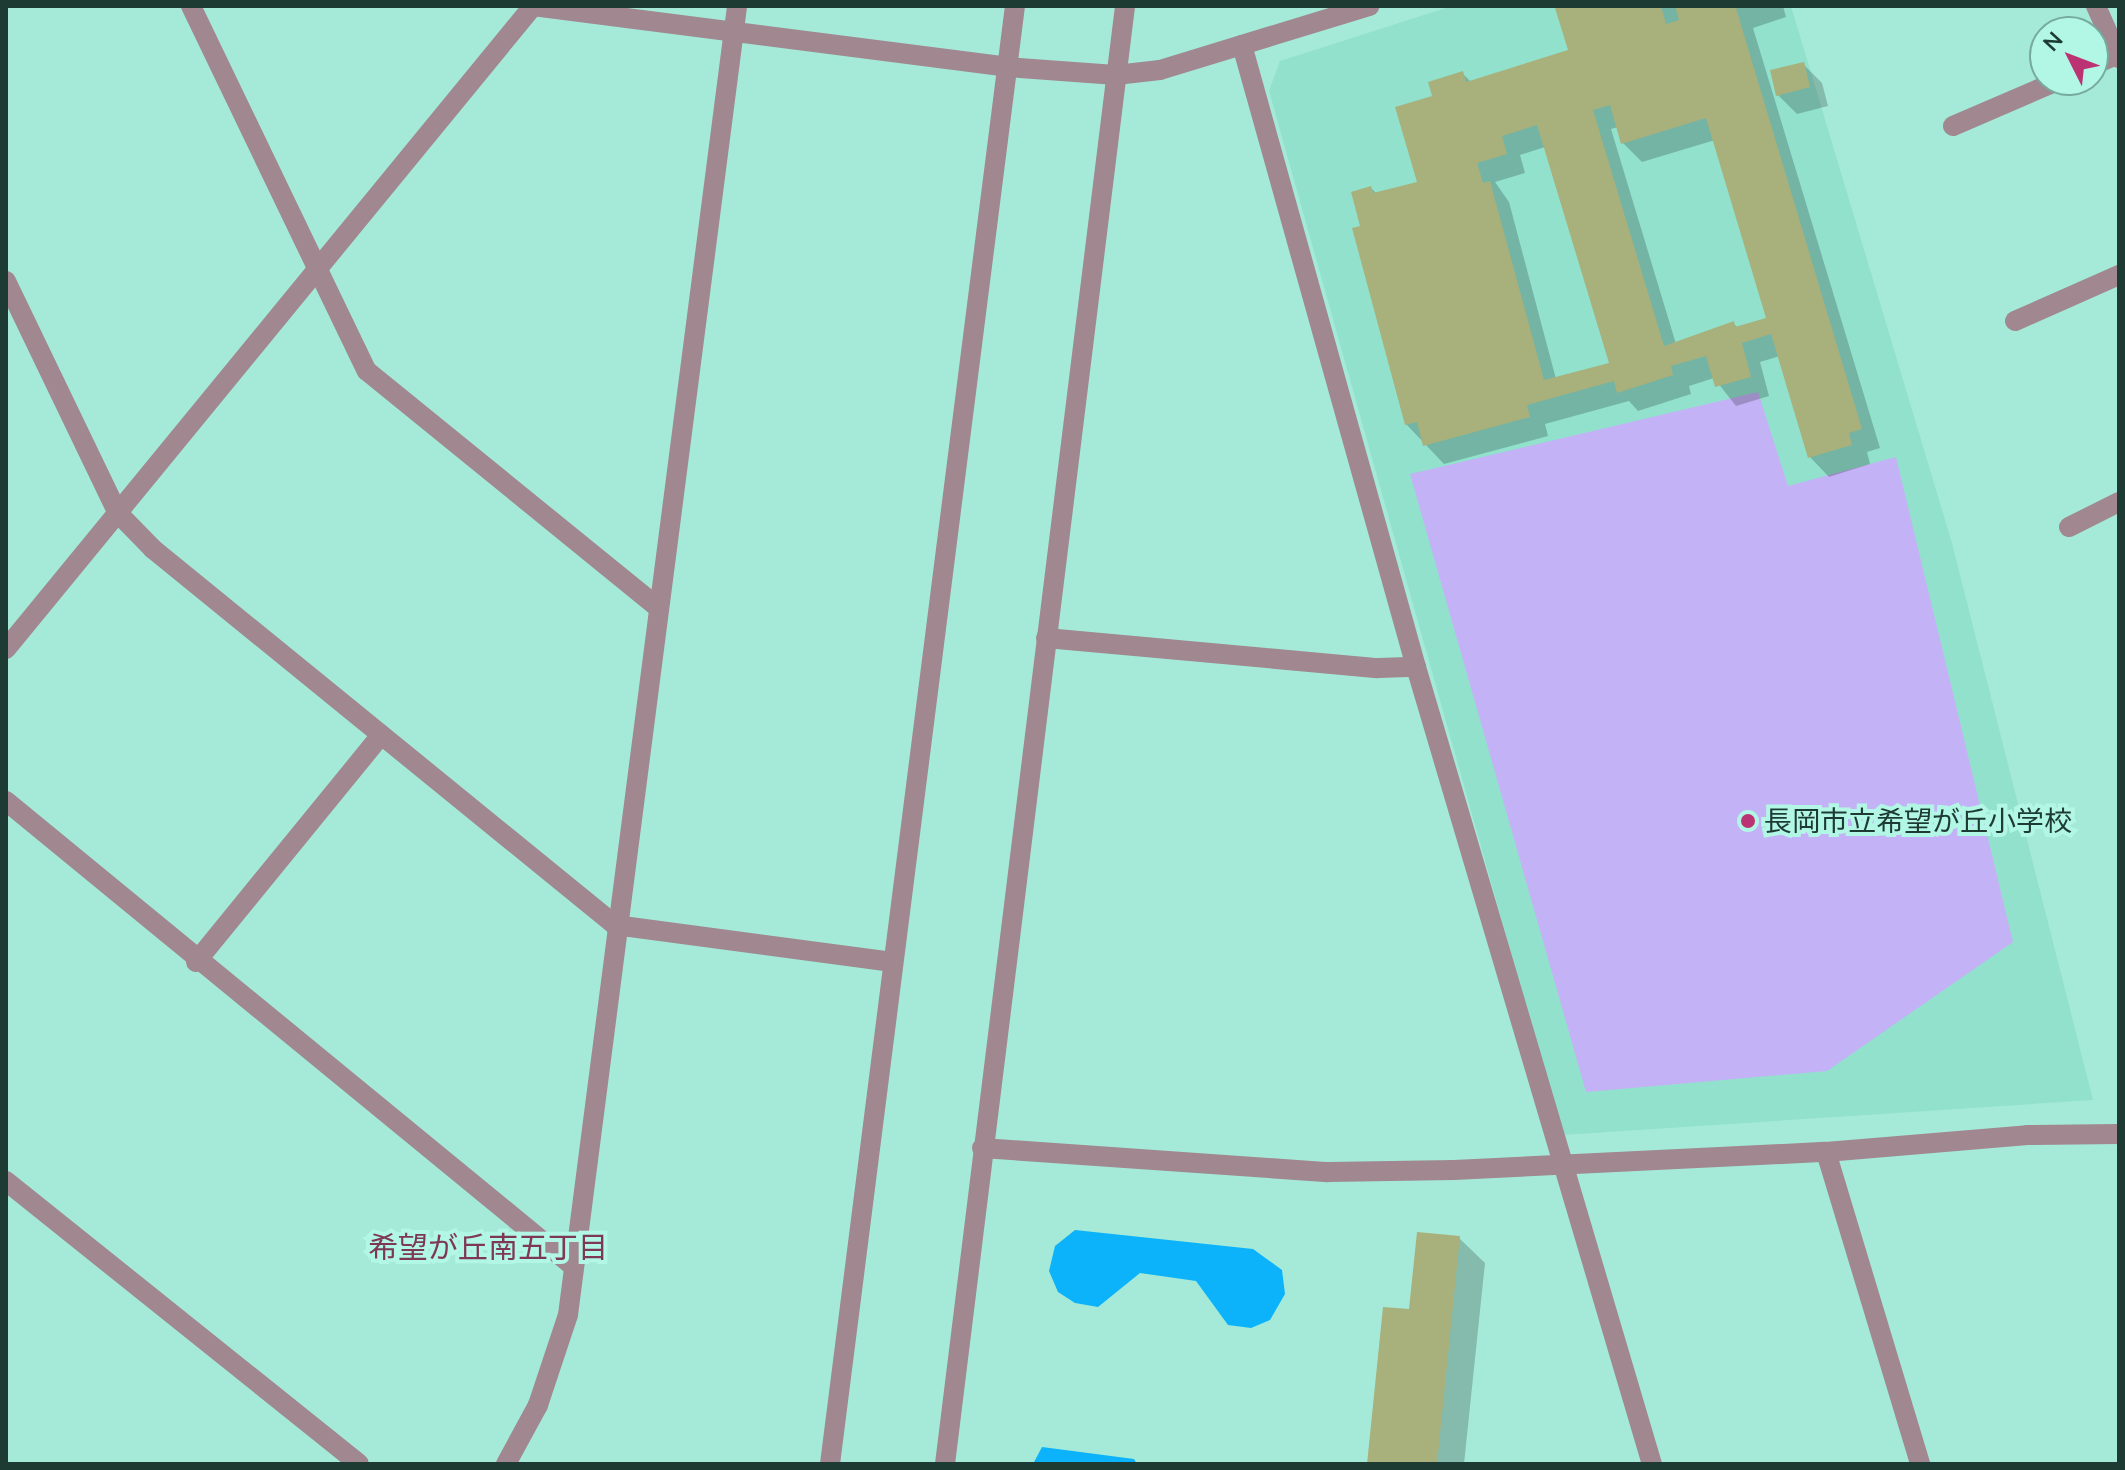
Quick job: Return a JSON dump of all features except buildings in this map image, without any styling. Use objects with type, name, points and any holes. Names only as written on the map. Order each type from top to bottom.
[{"type":"street","points":[[191,6],[321,270],[367,371],[657,607]]},
{"type":"street","points":[[6,649],[321,270],[533,6],[1007,67],[1116,75],[1160,70],[1369,6]]},
{"type":"street","points":[[506,1464],[553,1363],[568,1315],[615,925],[737,6]]},
{"type":"street","points":[[830,1464],[1015,6]]},
{"type":"street","points":[[945,1464],[1125,6]]},
{"type":"street","points":[[2096,6],[2119,56]]},
{"type":"street","points":[[1242,45],[1416,667],[1652,1464]]},
{"type":"street","points":[[1953,126],[2029,93]]},
{"type":"street","points":[[2015,321],[2119,275]]},
{"type":"street","points":[[6,281],[117,512],[153,549],[615,925],[893,962]]},
{"type":"street","points":[[2069,527],[2119,502]]},
{"type":"street","points":[[1046,638],[1378,668],[1416,667]]},
{"type":"street","points":[[196,962],[381,735]]},
{"type":"street","points":[[6,801],[196,962],[573,1266]]},
{"type":"street","points":[[982,1148],[1328,1172],[1826,1152],[2027,1135],[2119,1134]]},
{"type":"street","points":[[1826,1152],[1920,1464]]},
{"type":"street","points":[[6,1181],[359,1464]]},
{"type":"shaded area","name":"長岡市立希望が丘小学校","points":[[1452,6],[1791,6],[1952,543],[2093,1100],[1562,1135],[1269,91],[1280,61]]},
{"type":"shaded area","points":[[1758,392],[1788,486],[1896,457],[2013,942],[1827,1071],[1586,1092],[1410,474]]},
{"type":"water","points":[[1075,1230],[1253,1249],[1282,1270],[1285,1294],[1270,1320],[1251,1328],[1228,1325],[1196,1281],[1140,1273],[1098,1307],[1075,1303],[1058,1292],[1049,1271],[1055,1246]]},
{"type":"water","points":[[1042,1447],[1134,1459],[1137,1464],[1033,1464]]},
{"type":"place","name":"長岡市立希望が丘小学校","points":[[1748,821]]},
{"type":"district","name":"希望が丘南五丁目","points":[[488,1247]]}]
